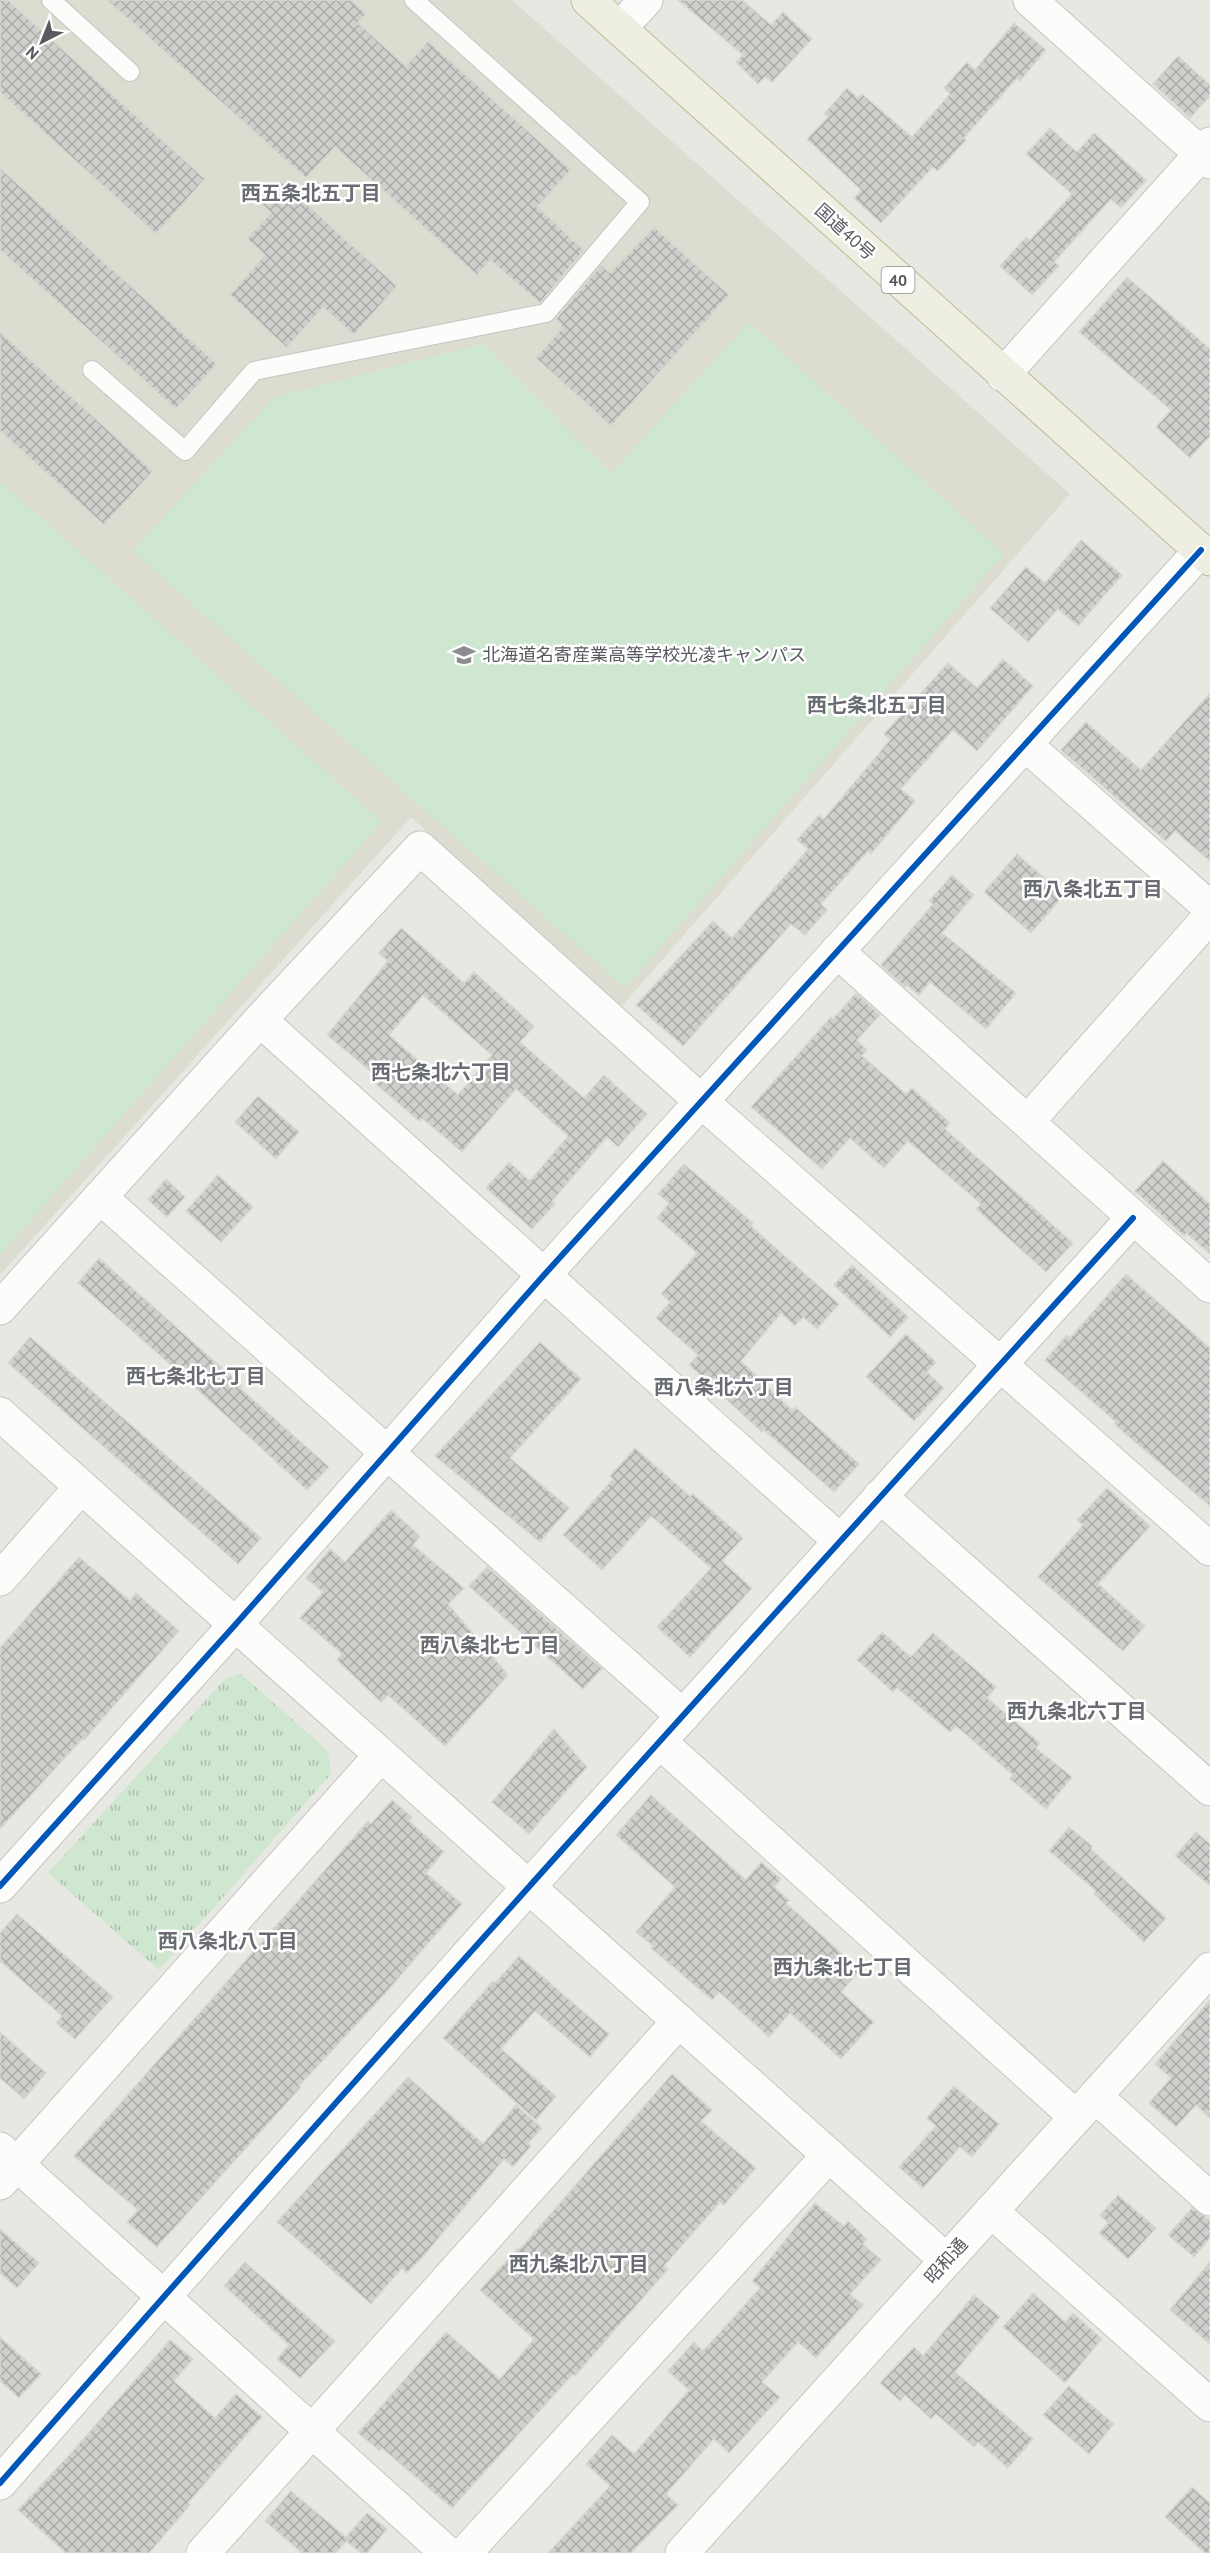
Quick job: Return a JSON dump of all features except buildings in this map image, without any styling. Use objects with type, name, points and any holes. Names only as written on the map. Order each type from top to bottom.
[{"type":"highway","name":"国道40号","points":[[588,0],[1205,554]]},
{"type":"street","points":[[621,28],[646,0]]},
{"type":"street","points":[[1004,375],[1207,154],[1030,0]]},
{"type":"street","points":[[0,1886],[235,1625],[544,1275],[837,951],[1205,554]]},
{"type":"street","points":[[1026,745],[1210,908]]},
{"type":"street","points":[[0,1308],[260,1020],[420,848],[702,1102],[1210,1549]]},
{"type":"street","points":[[1028,1121],[1210,916]]},
{"type":"street","points":[[837,951],[1210,1286]]},
{"type":"street","points":[[260,1020],[840,1541]]},
{"type":"street","points":[[100,1197],[683,1716]]},
{"type":"street","points":[[0,2483],[164,2296],[880,1496],[1133,1218]]},
{"type":"street","points":[[0,1414],[946,2260]]},
{"type":"street","points":[[0,1579],[81,1487]]},
{"type":"street","points":[[880,1496],[1210,1789]]},
{"type":"street","points":[[660,1742],[1086,2106],[1210,2199]]},
{"type":"street","points":[[381,1755],[6,2166],[164,2296],[447,2553]]},
{"type":"street","name":"昭和通","points":[[682,2553],[1210,1969]]},
{"type":"street","points":[[203,2553],[679,2021]]},
{"type":"street","points":[[465,2553],[829,2156]]},
{"type":"street","points":[[991,2211],[1210,2405]]},
{"type":"lane","points":[[51,0],[130,72]]},
{"type":"lane","points":[[92,370],[185,451],[254,371],[546,313],[640,202],[414,0]]},
{"type":"shaded area","name":"北海道名寄産業高等学校光凌キャンパス","points":[[0,0],[512,0],[1070,494],[620,1008],[411,817],[0,1275]]},
{"type":"green space","points":[[749,322],[1004,554],[625,988],[132,551],[274,397],[483,344],[611,473]]},
{"type":"green space","points":[[0,481],[382,822],[0,1255]]},
{"type":"green space","points":[[241,1674],[328,1751],[331,1774],[159,1970],[48,1873],[225,1679]]},
{"type":"cycle path","points":[[0,1886],[235,1625],[544,1275],[1201,550]]},
{"type":"cycle path","points":[[0,2483],[422,2006],[1133,1218]]},
{"type":"place","name":"北海道名寄産業高等学校光凌キャンパス","points":[[464,655]]},
{"type":"district","name":"西五条北五丁目","points":[[311,193]]},
{"type":"district","name":"西七条北五丁目","points":[[877,705]]},
{"type":"district","name":"西八条北五丁目","points":[[1093,889]]},
{"type":"district","name":"西七条北六丁目","points":[[441,1072]]},
{"type":"district","name":"西七条北七丁目","points":[[196,1376]]},
{"type":"district","name":"西八条北六丁目","points":[[724,1387]]},
{"type":"district","name":"西八条北七丁目","points":[[490,1645]]},
{"type":"district","name":"西九条北六丁目","points":[[1077,1711]]},
{"type":"district","name":"西八条北八丁目","points":[[228,1941]]},
{"type":"district","name":"西九条北七丁目","points":[[843,1967]]},
{"type":"district","name":"西九条北八丁目","points":[[579,2264]]}]
